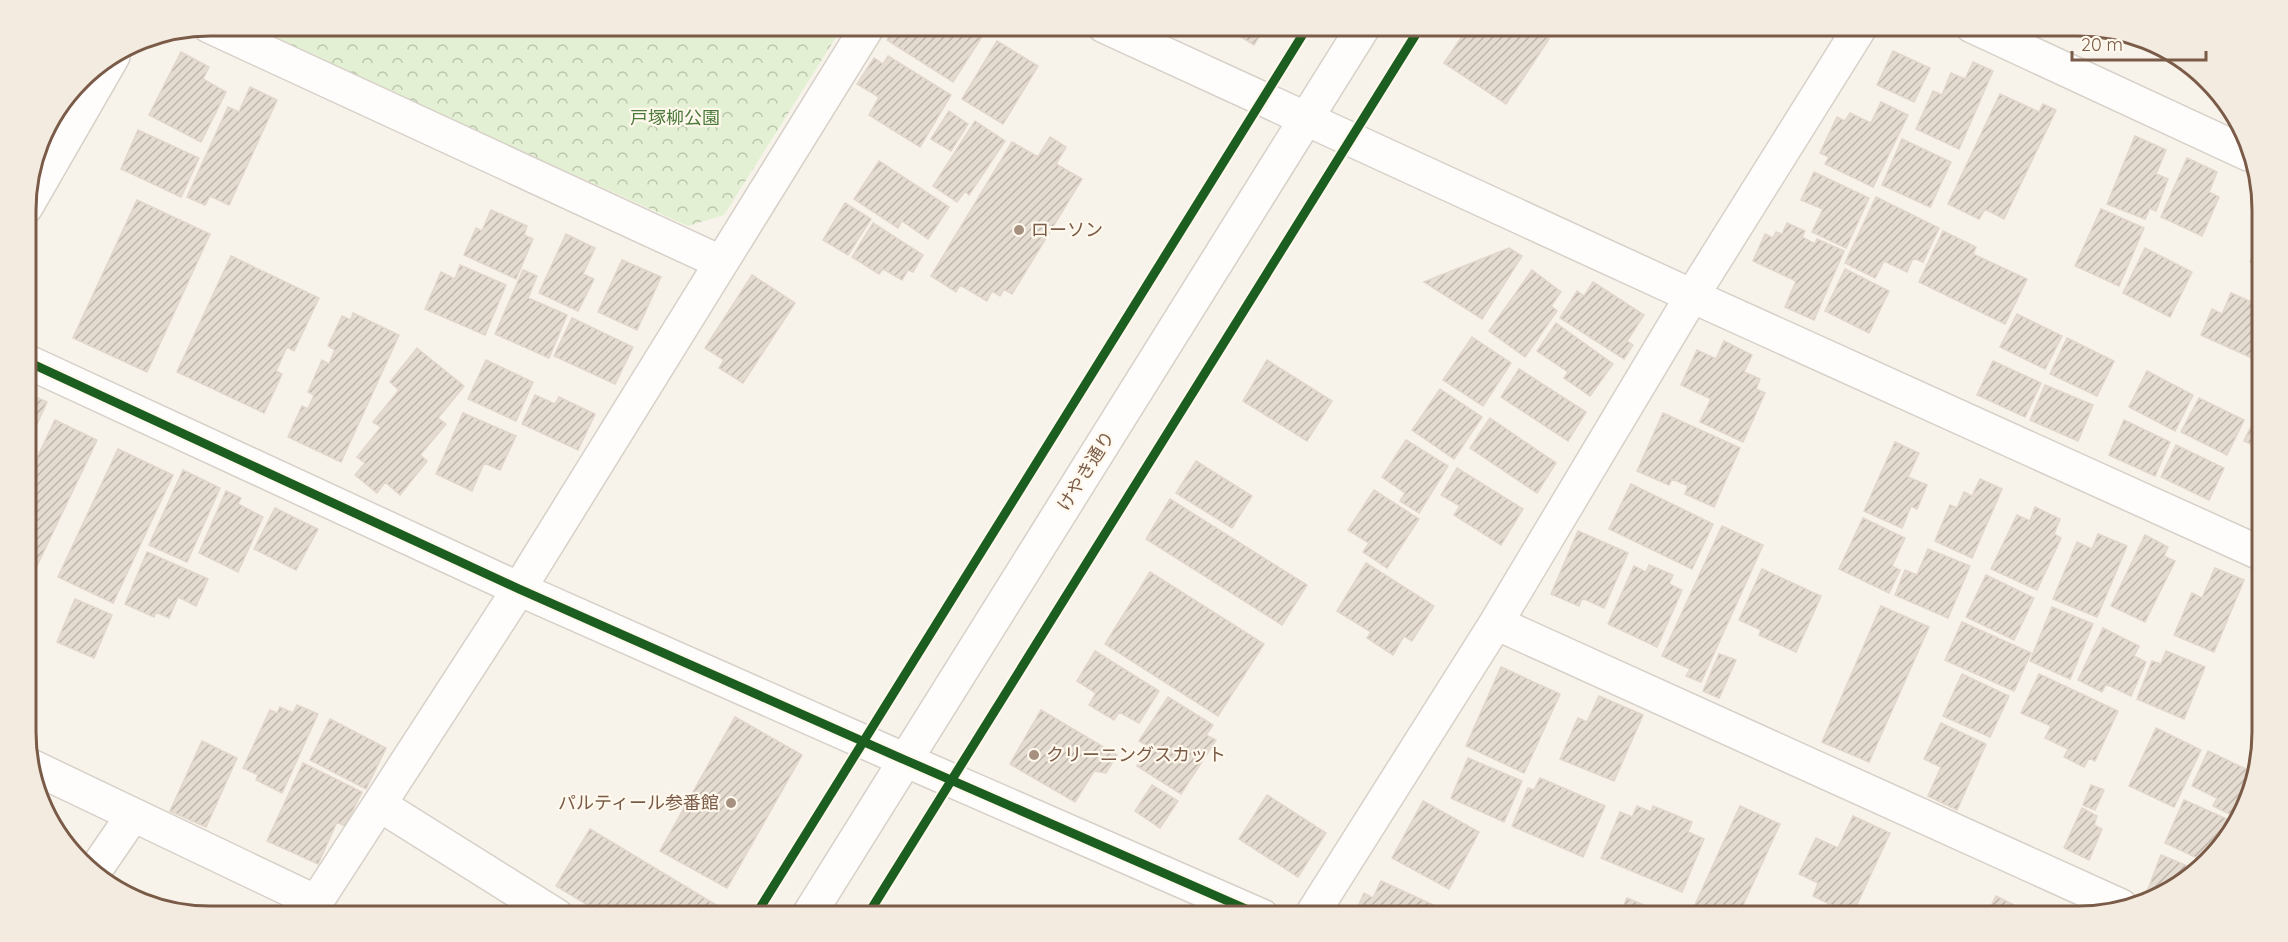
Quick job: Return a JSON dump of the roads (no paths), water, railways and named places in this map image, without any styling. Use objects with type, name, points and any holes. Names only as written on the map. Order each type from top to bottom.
[{"type":"street","points":[[231,36],[720,262]]},
{"type":"street","points":[[313,906],[519,589],[862,36]]},
{"type":"street","points":[[1126,36],[2252,549]]},
{"type":"street","name":"けやき通り","points":[[814,906],[1358,36]]},
{"type":"street","points":[[1317,906],[1496,623],[1692,296],[1855,36]]},
{"type":"street","points":[[1994,36],[2242,151]]},
{"type":"street","points":[[38,187],[104,72]]},
{"type":"street","points":[[36,366],[519,589],[1240,906]]},
{"type":"street","points":[[1496,623],[2113,903]]},
{"type":"street","points":[[40,770],[133,815],[305,906]]},
{"type":"street","points":[[380,805],[541,906]]},
{"type":"street","points":[[98,866],[133,815]]},
{"type":"place","name":"ローソン","points":[[1019,230]]},
{"type":"place","name":"クリーニングスカット","points":[[1034,755]]},
{"type":"place","name":"パルティール参番館","points":[[731,803]]},
{"type":"park label","name":"戸塚柳公園","points":[[675,118]]}]
